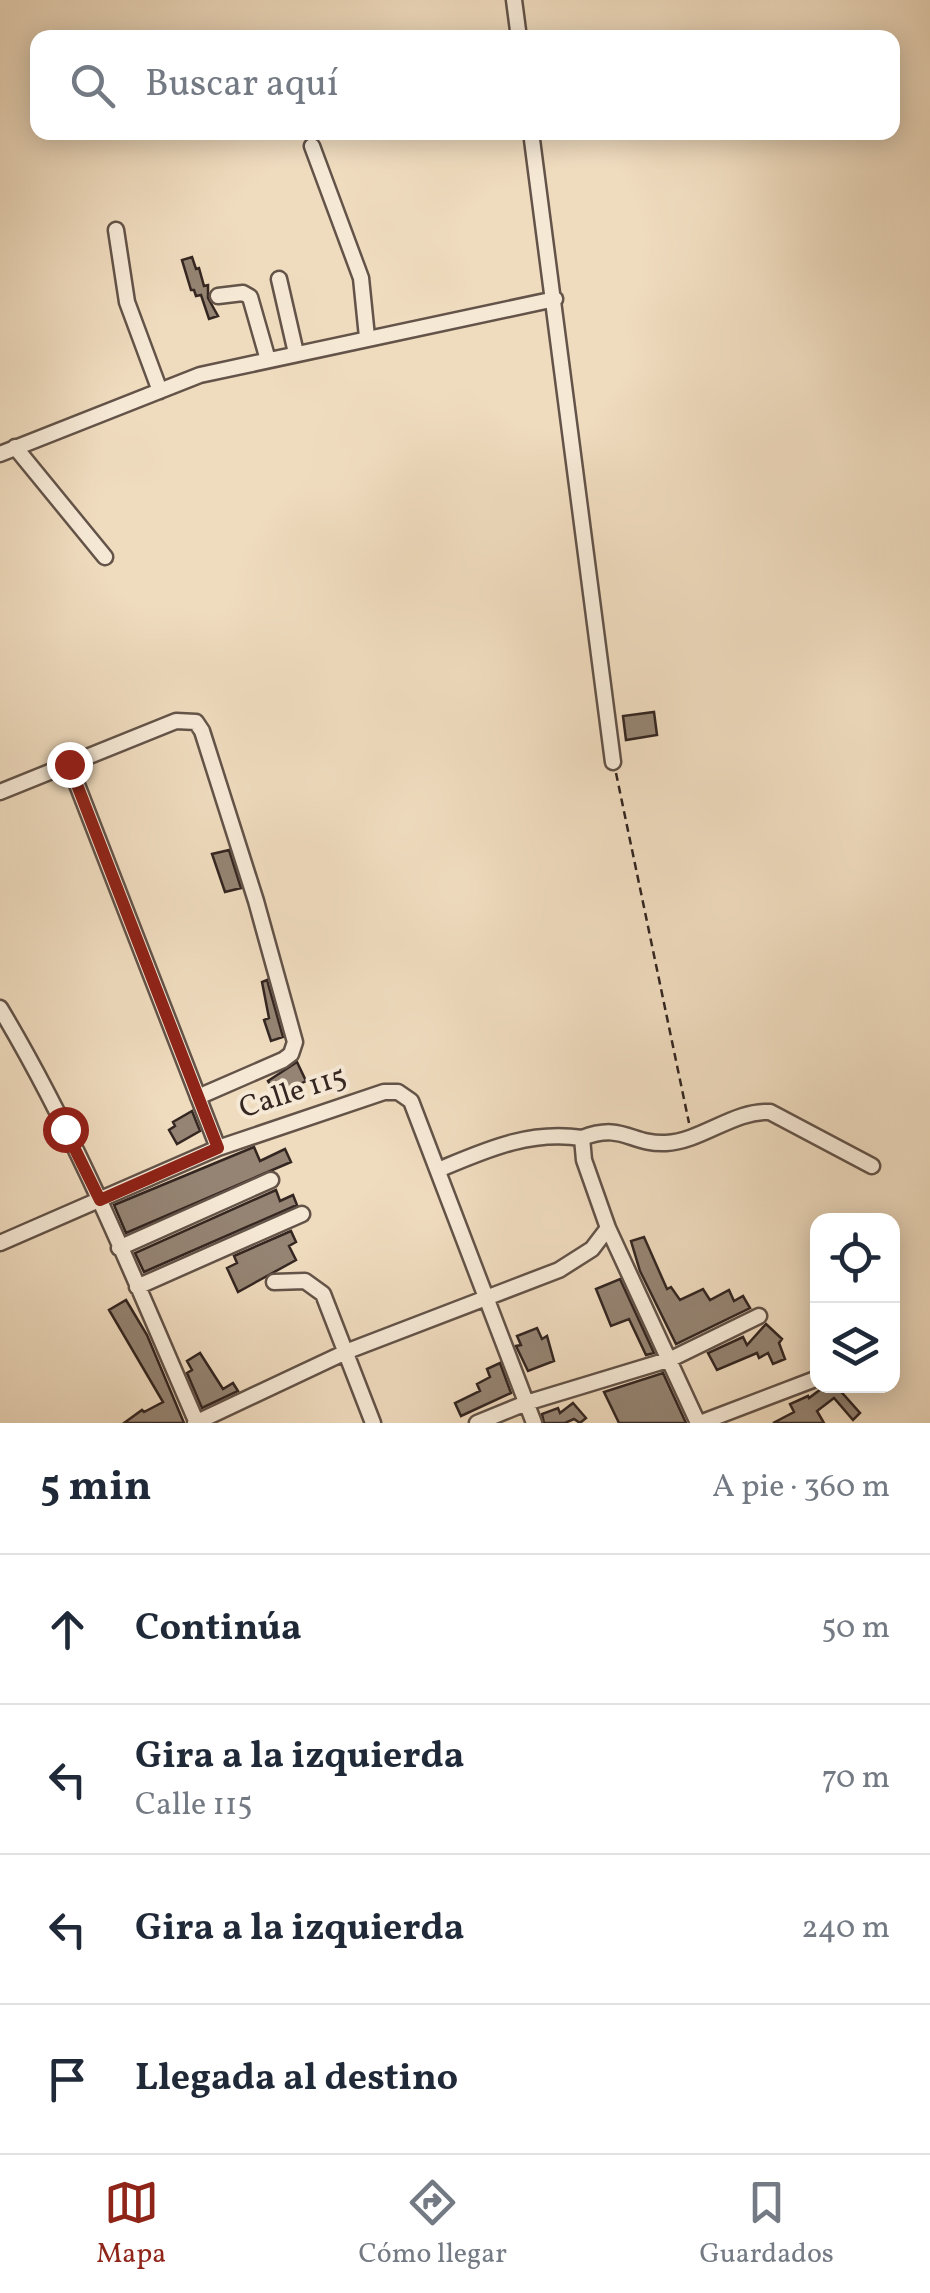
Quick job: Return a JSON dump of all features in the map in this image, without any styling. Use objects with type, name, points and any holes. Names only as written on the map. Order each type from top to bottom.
[{"type":"street","points":[[514,0],[518,30]]},
{"type":"street","points":[[533,140],[614,762]]},
{"type":"street","points":[[312,146],[361,278],[367,337]]},
{"type":"street","points":[[116,230],[127,302],[160,391]]},
{"type":"street","points":[[279,279],[296,354]]},
{"type":"street","points":[[218,296],[243,293],[250,297],[268,360]]},
{"type":"street","points":[[0,454],[200,375],[555,299]]},
{"type":"street","points":[[15,447],[104,557]]},
{"type":"street","points":[[0,792],[176,721],[196,722],[202,731],[295,1042],[284,1060],[198,1097]]},
{"type":"street","points":[[69,764],[218,1148]]},
{"type":"street","points":[[0,1008],[48,1093],[100,1200],[197,1423],[348,1351],[577,1262],[608,1228]]},
{"type":"street","name":"Calle 115","points":[[0,1244],[218,1148],[384,1092],[398,1092],[412,1101],[438,1170]]},
{"type":"street","points":[[534,1423],[438,1170],[510,1141],[558,1135],[582,1138],[597,1132],[618,1131],[663,1144],[692,1139],[756,1111],[770,1112],[872,1166]]},
{"type":"street","points":[[582,1138],[584,1160],[608,1228],[699,1423],[810,1381]]},
{"type":"street","points":[[120,1248],[271,1180]]},
{"type":"street","points":[[137,1287],[302,1214]]},
{"type":"street","points":[[274,1282],[306,1281],[318,1288],[348,1351],[372,1423]]},
{"type":"street","points":[[477,1423],[526,1403],[671,1359],[759,1316]]},
{"type":"path","points":[[614,762],[692,1139]]},
{"type":"building","points":[[192,257],[204,286],[208,285],[208,298],[218,316],[209,319],[201,295],[196,296],[191,290],[182,260]]},
{"type":"building","points":[[654,712],[657,735],[626,740],[623,716]]},
{"type":"building","points":[[229,850],[241,888],[225,892],[212,854]]},
{"type":"building","points":[[267,980],[283,1037],[271,1041],[264,1020],[269,1018],[262,982]]},
{"type":"building","points":[[297,1062],[306,1081],[276,1096],[268,1081]]},
{"type":"building","points":[[192,1111],[200,1131],[177,1144],[169,1130],[175,1126],[173,1122]]},
{"type":"building","points":[[254,1147],[260,1161],[285,1149],[291,1162],[126,1233],[114,1205]]},
{"type":"building","points":[[276,1190],[280,1201],[293,1195],[297,1205],[144,1272],[135,1253]]},
{"type":"building","points":[[291,1231],[296,1242],[289,1246],[296,1260],[238,1292],[227,1268],[237,1263],[234,1256]]},
{"type":"building","points":[[644,1237],[667,1289],[671,1287],[680,1300],[703,1289],[710,1300],[729,1290],[734,1301],[743,1296],[750,1308],[676,1344],[640,1271],[631,1241]]},
{"type":"building","points":[[620,1279],[654,1353],[646,1355],[629,1319],[611,1326],[596,1289]]},
{"type":"building","points":[[126,1300],[147,1335],[184,1423],[124,1423],[163,1402],[109,1310]]},
{"type":"building","points":[[766,1324],[782,1339],[779,1343],[785,1359],[773,1364],[768,1353],[759,1358],[757,1353],[717,1370],[708,1353],[743,1337],[747,1345]]},
{"type":"building","points":[[537,1328],[542,1339],[547,1336],[554,1361],[528,1371],[516,1346],[521,1345],[517,1336]]},
{"type":"building","points":[[200,1353],[223,1389],[233,1383],[238,1391],[202,1408],[187,1373],[192,1370],[187,1361]]},
{"type":"building","points":[[500,1363],[511,1393],[461,1416],[455,1403],[480,1391],[477,1384],[490,1377],[487,1369]]},
{"type":"building","points":[[663,1373],[686,1423],[619,1423],[604,1392]]},
{"type":"building","points":[[816,1393],[842,1393],[860,1413],[853,1420],[834,1398],[817,1411],[824,1423],[773,1423],[794,1412],[790,1404]]},
{"type":"building","points":[[573,1403],[586,1418],[580,1423],[574,1419],[544,1423],[542,1414],[558,1408],[560,1413]]},
{"type":"route","points":[[65,1129],[100,1200],[218,1148],[69,764]]}]
